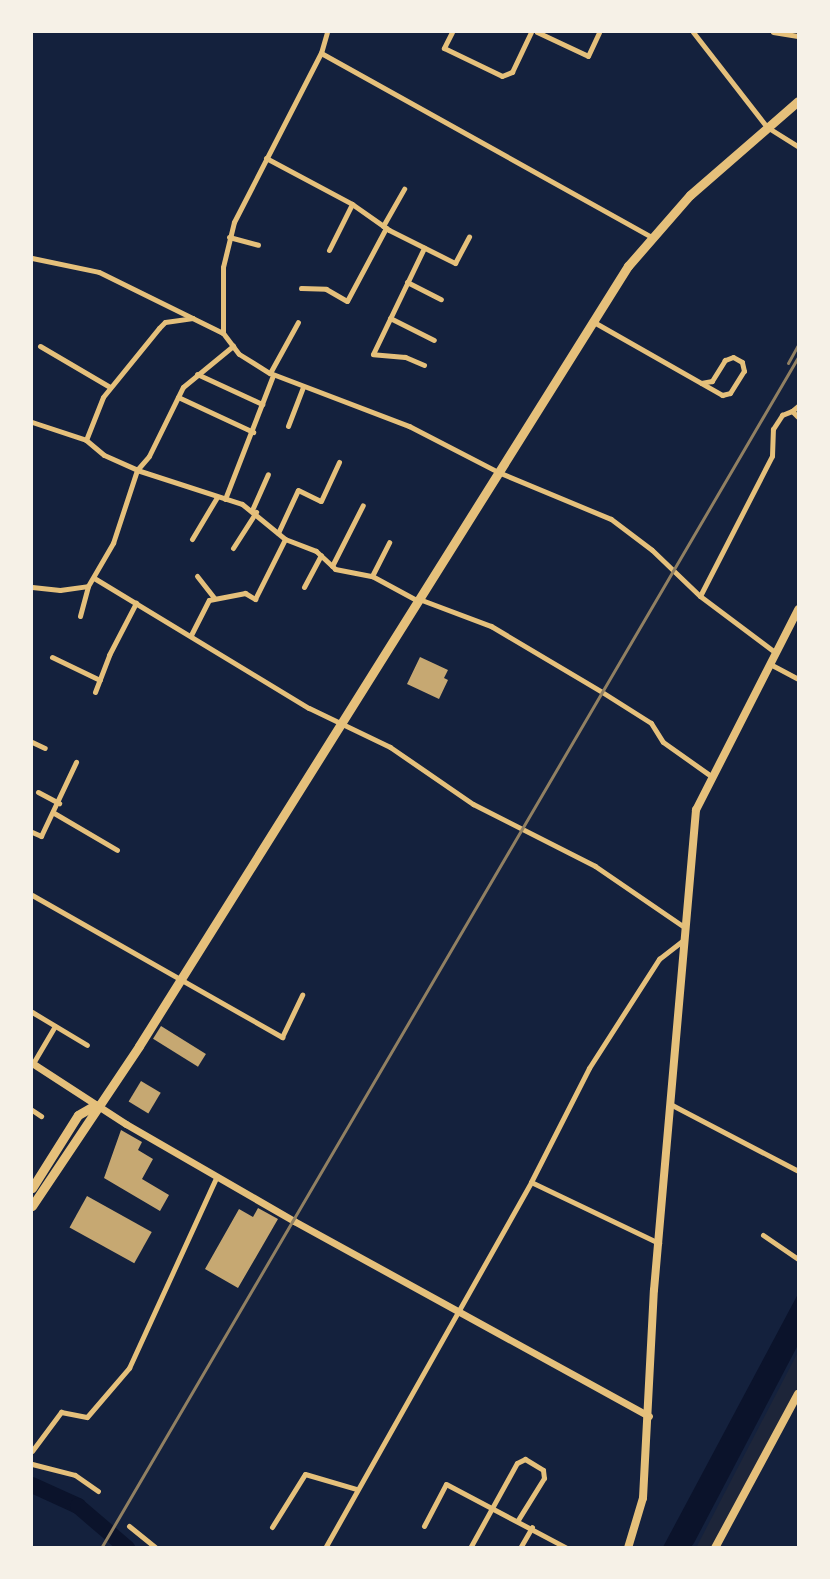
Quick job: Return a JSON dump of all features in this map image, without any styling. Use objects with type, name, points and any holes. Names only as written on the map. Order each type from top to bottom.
[{"type":"highway","points":[[32,1206],[179,981],[592,321],[651,237],[690,195],[798,101]]},
{"type":"highway","points":[[32,1188],[78,1114],[97,1104]]},
{"type":"main road","points":[[628,1548],[641,1512],[659,1243],[694,818],[711,776],[798,610]]},
{"type":"main road","points":[[715,1548],[798,1394]]},
{"type":"street","points":[[223,333],[224,267],[229,237],[266,158],[321,53],[327,32]]},
{"type":"street","points":[[452,32],[444,48],[502,76],[512,72],[531,32]]},
{"type":"street","points":[[537,32],[588,56],[599,32]]},
{"type":"street","points":[[693,32],[767,128],[798,146]]},
{"type":"street","points":[[773,32],[798,36]]},
{"type":"street","points":[[321,53],[651,237]]},
{"type":"street","points":[[266,158],[352,204],[385,227],[454,263],[469,237]]},
{"type":"street","points":[[301,288],[326,289],[347,301],[404,189]]},
{"type":"street","points":[[329,250],[352,204]]},
{"type":"street","points":[[229,237],[258,245]]},
{"type":"street","points":[[424,248],[373,354],[405,357],[424,365]]},
{"type":"street","points":[[32,258],[99,272],[130,290],[223,333],[233,346],[272,374],[409,426],[498,472],[610,519],[652,550],[700,596],[776,653]]},
{"type":"street","points":[[408,282],[441,299]]},
{"type":"street","points":[[86,440],[96,408],[110,387],[165,322],[194,318]]},
{"type":"street","points":[[390,318],[434,340]]},
{"type":"street","points":[[592,321],[722,395],[730,393],[744,371],[742,362],[733,357],[724,360],[712,381],[701,383]]},
{"type":"street","points":[[225,499],[272,374],[298,322]]},
{"type":"street","points":[[40,346],[110,387]]},
{"type":"street","points":[[80,616],[88,586],[118,531],[137,470],[149,456],[178,397],[197,374],[233,346]]},
{"type":"street","points":[[197,374],[262,404]]},
{"type":"street","points":[[288,426],[303,387]]},
{"type":"street","points":[[178,397],[252,432]]},
{"type":"street","points":[[700,596],[772,456],[773,429],[782,415],[798,406]]},
{"type":"street","points":[[792,411],[798,417]]},
{"type":"street","points":[[32,422],[86,440],[104,455],[137,470],[254,511],[285,538],[321,555],[332,566],[349,574],[372,576],[418,600],[491,626],[651,723],[663,742],[711,776]]},
{"type":"street","points":[[278,533],[298,490],[321,501],[339,462]]},
{"type":"street","points":[[233,548],[254,511],[268,474]]},
{"type":"street","points":[[192,539],[217,497]]},
{"type":"street","points":[[332,566],[363,505]]},
{"type":"street","points":[[191,634],[209,600],[245,593],[255,598],[285,538]]},
{"type":"street","points":[[372,576],[389,542]]},
{"type":"street","points":[[304,587],[321,555]]},
{"type":"street","points":[[197,576],[214,598]]},
{"type":"street","points":[[94,578],[340,725],[390,747],[473,804],[595,866],[684,927]]},
{"type":"street","points":[[32,587],[60,590],[88,586]]},
{"type":"street","points":[[95,692],[136,603]]},
{"type":"street","points":[[52,657],[100,680]]},
{"type":"street","points":[[770,664],[798,679]]},
{"type":"street","points":[[32,742],[45,748]]},
{"type":"street","points":[[32,832],[41,836],[59,803],[75,762]]},
{"type":"street","points":[[38,792],[59,803]]},
{"type":"street","points":[[54,813],[117,850]]},
{"type":"street","points":[[32,895],[179,981],[282,1037],[302,994]]},
{"type":"street","points":[[325,1548],[456,1310],[531,1182],[589,1068],[659,959],[683,940]]},
{"type":"street","points":[[32,1012],[87,1046]]},
{"type":"street","points":[[55,1026],[32,1064],[217,1176],[649,1416]]},
{"type":"street","points":[[672,1105],[798,1171]]},
{"type":"street","points":[[32,1110],[41,1116]]},
{"type":"street","points":[[32,1451],[61,1412],[87,1417],[129,1368],[217,1176]]},
{"type":"street","points":[[531,1182],[659,1243]]},
{"type":"street","points":[[763,1235],[798,1259]]},
{"type":"street","points":[[470,1548],[517,1462],[525,1459],[543,1470],[544,1478],[518,1520]]},
{"type":"street","points":[[32,1464],[75,1475],[98,1491]]},
{"type":"street","points":[[272,1527],[305,1474],[356,1489]]},
{"type":"street","points":[[424,1526],[446,1484],[493,1506],[567,1548]]},
{"type":"street","points":[[129,1526],[156,1548]]},
{"type":"street","points":[[520,1548],[532,1527]]},
{"type":"shaded area","points":[[798,1294],[798,1345],[694,1543],[691,1547],[663,1547]]},
{"type":"shaded area","points":[[798,1352],[798,1388],[712,1547],[696,1548]]},
{"type":"building","points":[[420,657],[448,670],[444,678],[448,680],[439,699],[407,684]]},
{"type":"building","points":[[161,1026],[206,1054],[198,1067],[153,1039]]},
{"type":"building","points":[[141,1081],[161,1093],[148,1113],[129,1102]]},
{"type":"building","points":[[121,1130],[142,1142],[138,1150],[153,1159],[142,1179],[169,1195],[160,1211],[104,1178]]},
{"type":"building","points":[[87,1196],[152,1232],[134,1263],[70,1227]]},
{"type":"building","points":[[258,1208],[278,1219],[238,1288],[205,1269],[239,1209],[253,1217]]},
{"type":"waterway","points":[[32,1485],[78,1506],[127,1548]]},
{"type":"railway","points":[[788,363],[798,345]]},
{"type":"railway","points":[[101,1548],[798,357]]}]
